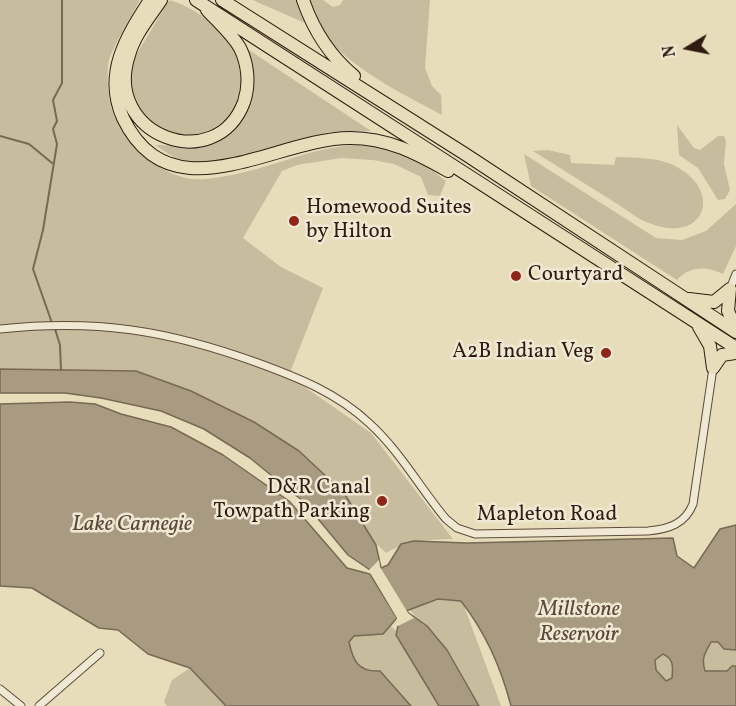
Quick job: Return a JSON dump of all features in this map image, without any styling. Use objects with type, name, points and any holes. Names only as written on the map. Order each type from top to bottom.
[{"type":"highway","points":[[157,1],[129,54],[124,71],[126,93],[133,113],[151,131],[173,140],[189,141],[211,137],[231,123],[242,108],[247,88],[247,69],[239,47],[197,0]]},
{"type":"highway","points":[[197,0],[736,348]]},
{"type":"highway","points":[[222,0],[374,95],[677,296],[736,330]]},
{"type":"highway","points":[[303,0],[314,27],[337,60],[374,95]]},
{"type":"highway","points":[[157,1],[120,52],[115,69],[116,93],[129,129],[150,152],[167,162],[187,168],[209,170],[319,141],[352,138],[368,139],[409,149],[449,172],[461,172]]},
{"type":"highway","points":[[677,296],[709,303],[717,301],[730,289]]},
{"type":"highway","points":[[730,289],[728,310],[736,330]]},
{"type":"highway","points":[[696,324],[710,346],[713,368]]},
{"type":"highway","points":[[713,368],[722,355],[736,353]]},
{"type":"street","points":[[730,289],[736,274]]},
{"type":"street","name":"Mapleton Road","points":[[0,329],[62,324],[128,328],[173,336],[219,348],[309,382],[340,400],[370,424],[391,446],[446,519],[457,528],[476,534],[648,531],[668,528],[681,521],[690,511],[695,495],[713,368]]},
{"type":"street","points":[[39,706],[100,653]]},
{"type":"street","points":[[0,689],[21,706]]},
{"type":"shaded area","points":[[0,0],[140,0],[109,59],[108,82],[112,110],[118,123],[137,148],[162,168],[176,175],[190,179],[205,179],[238,174],[326,149],[354,145],[383,148],[414,159],[446,181],[440,196],[428,195],[421,177],[394,164],[341,158],[297,165],[282,171],[243,238],[281,267],[323,288],[291,370],[299,383],[371,433],[453,539],[410,543],[386,553],[254,422],[191,391],[136,371],[0,369]]},
{"type":"shaded area","points":[[169,0],[193,10],[216,27],[233,49],[238,61],[241,87],[238,111],[205,134],[178,137],[150,124],[133,101],[129,67]]},
{"type":"shaded area","points":[[253,0],[297,0],[305,23],[257,2]]},
{"type":"shaded area","points":[[307,0],[323,0],[333,7],[340,5],[343,0],[430,0],[425,68],[432,86],[441,95],[442,115],[360,68],[345,56],[321,30]]},
{"type":"shaded area","points":[[240,44],[371,131],[329,132],[213,163],[181,162],[155,145],[203,146],[230,133],[249,105]]},
{"type":"shaded area","points":[[677,125],[694,148],[700,150],[718,136],[724,136],[726,141],[724,164],[730,190],[725,199],[718,200],[698,168],[679,155]]},
{"type":"shaded area","points":[[548,150],[570,155],[571,163],[614,165],[616,157],[651,159],[671,164],[688,175],[699,187],[703,200],[702,212],[695,221],[684,227],[668,228],[649,223],[533,151]]},
{"type":"shaded area","points":[[524,154],[656,238],[682,240],[706,231],[736,204],[736,246],[723,274],[698,269],[687,272],[677,280],[531,186]]},
{"type":"shaded area","points":[[452,596],[463,603],[501,706],[411,706],[380,671],[366,670],[352,655],[349,642],[354,636],[382,634],[391,626],[400,635],[421,623],[409,609]]},
{"type":"shaded area","points":[[711,642],[718,642],[724,649],[736,650],[736,666],[732,666],[727,671],[705,671],[703,656]]},
{"type":"shaded area","points":[[663,654],[669,658],[672,667],[672,678],[666,681],[656,670],[655,660]]},
{"type":"shaded area","points":[[190,668],[226,706],[167,706],[164,702],[172,680]]},
{"type":"water","name":"Millstone Reservoir","points":[[0,369],[136,371],[191,391],[254,422],[299,451],[344,493],[376,545],[381,568],[388,565],[401,544],[414,541],[467,543],[673,538],[677,556],[694,568],[720,529],[736,525],[736,650],[724,649],[718,642],[711,642],[703,662],[705,671],[727,671],[732,666],[736,666],[736,706],[511,706],[492,651],[470,613],[461,601],[438,599],[406,611],[427,626],[447,650],[479,706],[439,706],[396,635],[400,617],[373,572],[348,555],[304,502],[250,458],[204,429],[161,411],[65,393],[0,393]],"holes":[[[663,654],[667,656],[673,670],[672,678],[666,681],[656,670],[655,660]]]},
{"type":"water","name":"Lake Carnegie","points":[[70,402],[95,404],[121,414],[171,427],[223,455],[289,501],[347,568],[370,574],[397,618],[383,634],[354,636],[349,642],[352,655],[358,664],[366,670],[380,671],[411,706],[226,706],[190,668],[148,654],[118,630],[99,628],[32,588],[0,586],[0,404]]},
{"type":"pier","points":[[379,560],[380,567],[408,613],[414,618],[398,626],[395,625],[397,618],[371,574],[367,572]]},
{"type":"waterway","points":[[52,323],[33,269],[43,230],[57,144],[53,129],[57,121],[53,100],[62,83],[62,0]]},
{"type":"waterway","points":[[0,136],[29,144],[52,163]]},
{"type":"waterway","points":[[55,329],[60,345],[61,370]]},
{"type":"place","name":"Homewood Suites by Hilton","points":[[294,221]]},
{"type":"place","name":"Courtyard","points":[[516,276]]},
{"type":"place","name":"A2B Indian Veg","points":[[606,353]]},
{"type":"place","name":"D&R Canal Towpath Parking","points":[[382,501]]}]
